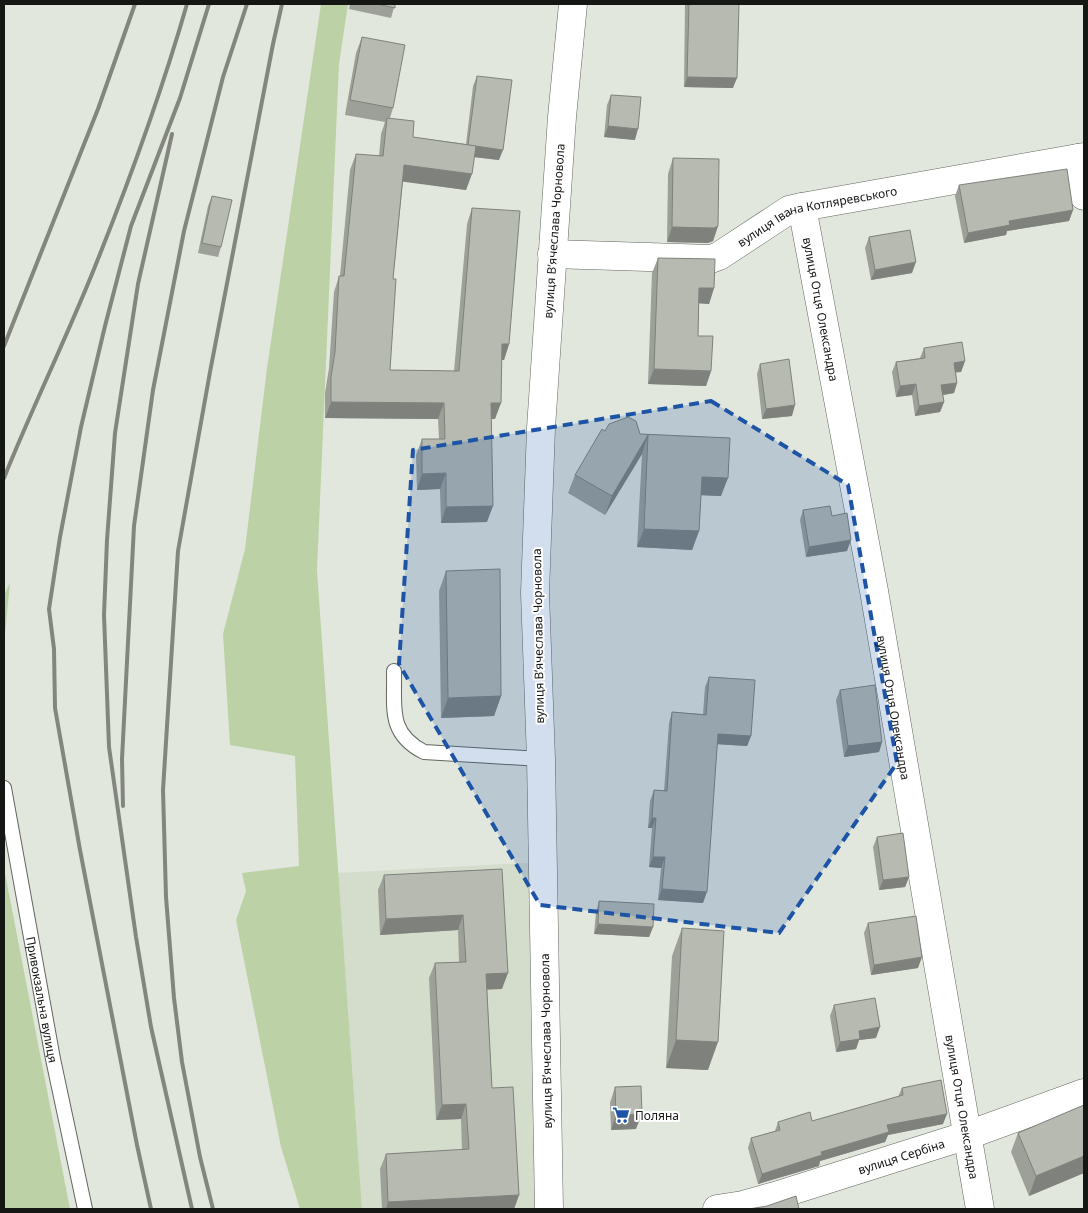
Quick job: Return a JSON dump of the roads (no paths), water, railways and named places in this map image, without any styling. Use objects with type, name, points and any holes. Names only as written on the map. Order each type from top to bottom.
[{"type":"street","name":"вулиця Вʼячеслава Чорновола","points":[[549,1209],[541,759],[535,593],[541,428],[552,254],[562,117],[573,4]]},
{"type":"street","name":"вулиця Івана Котляревського","points":[[552,254],[711,259],[789,210],[1081,157]]},
{"type":"street","points":[[1081,157],[1084,196]]},
{"type":"street","name":"вулиця Отця Олександра","points":[[802,207],[874,591],[980,1209]]},
{"type":"street","name":"вулиця Сербіна","points":[[717,1209],[743,1205],[775,1196],[968,1135],[1084,1093]]},
{"type":"lane","points":[[394,671],[396,724],[402,736],[413,746],[424,752],[541,759]]},
{"type":"lane","name":"Привокзальна вулиця","points":[[4,788],[54,1059],[85,1209]]},
{"type":"railway","points":[[4,346],[98,109],[135,4]]},
{"type":"railway","points":[[4,478],[120,204],[144,138],[187,4]]},
{"type":"railway","points":[[151,1209],[80,850],[55,708],[54,649],[49,609],[60,537],[81,427],[131,226],[180,98],[209,4]]},
{"type":"railway","points":[[123,806],[122,759],[134,526],[153,390],[184,231],[223,77],[247,4]]},
{"type":"railway","points":[[213,1209],[200,1157],[182,1062],[174,998],[166,897],[163,790],[178,551],[210,372],[282,4]]},
{"type":"railway","points":[[172,134],[138,284],[115,433],[107,540],[104,615],[109,747],[136,937],[151,1027],[192,1209]]},
{"type":"place","name":"Поляна","points":[[621,1115]]}]
